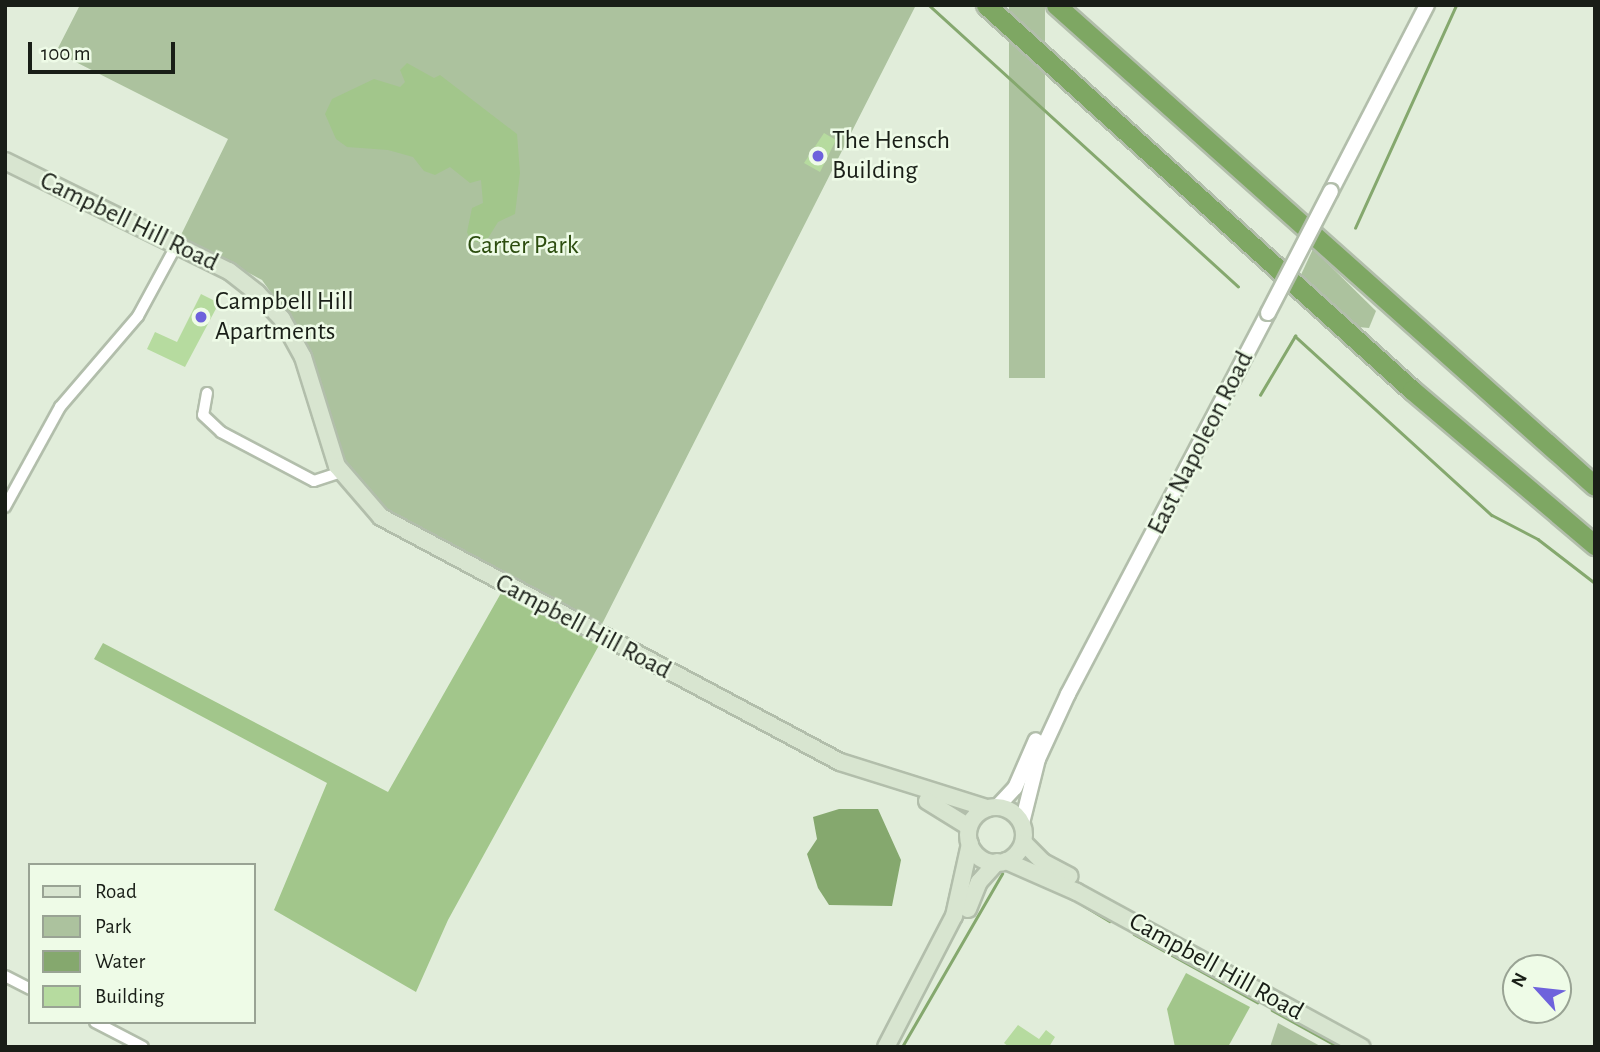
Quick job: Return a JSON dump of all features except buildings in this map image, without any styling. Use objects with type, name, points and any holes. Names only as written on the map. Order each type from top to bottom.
[{"type":"highway","points":[[986,5],[1412,390],[1595,545]]},
{"type":"highway","points":[[1056,5],[1595,486]]},
{"type":"main road","name":"Campbell Hill Road","points":[[5,161],[241,280],[282,319],[303,357],[326,443],[341,472],[364,502],[400,528],[840,762],[992,808]]},
{"type":"main road","name":"Campbell Hill Road","points":[[840,762],[853,773],[944,808],[969,827]]},
{"type":"main road","points":[[886,1047],[961,898],[970,844],[969,827],[992,808],[1022,823],[1024,843],[979,882],[952,940],[931,962]]},
{"type":"main road","name":"Campbell Hill Road","points":[[1024,843],[1109,908]]},
{"type":"main road","points":[[970,844],[981,857],[1001,862]]},
{"type":"main road","name":"Campbell Hill Road","points":[[1001,862],[1109,908],[1361,1047]]},
{"type":"street","name":"East Napoleon Road","points":[[1022,823],[1038,759],[1068,694],[1427,5]]},
{"type":"street","points":[[5,507],[60,407],[138,316],[176,246]]},
{"type":"street","points":[[207,393],[203,415],[221,432],[314,481],[341,472]]},
{"type":"street","name":"East Napoleon Road","points":[[992,808],[1015,788],[1042,729],[1068,694]]},
{"type":"street","points":[[5,977],[28,988]]},
{"type":"street","points":[[99,1024],[137,1045]]},
{"type":"green space","name":"Carter Park","points":[[80,5],[916,5],[600,628],[395,518],[339,457],[294,325],[262,280],[180,237],[228,139],[56,52]]},
{"type":"green space","points":[[1009,5],[1045,5],[1045,378],[1009,378]]},
{"type":"green space","points":[[1313,249],[1376,311],[1369,328],[1358,327],[1299,279]]},
{"type":"green space","points":[[1278,1023],[1322,1047],[1270,1047]]},
{"type":"shaded area","points":[[407,63],[434,78],[440,75],[517,134],[520,173],[515,214],[498,222],[485,243],[471,241],[467,232],[472,208],[483,203],[481,180],[470,183],[450,167],[435,175],[424,171],[413,157],[388,150],[347,147],[336,139],[325,114],[332,99],[374,79],[400,87],[405,82],[400,70]]},
{"type":"shaded area","points":[[505,586],[603,638],[448,920],[416,992],[274,910],[327,783],[94,659],[103,643],[388,792]]},
{"type":"shaded area","points":[[1186,973],[1250,1007],[1228,1047],[1175,1047],[1167,1009]]},
{"type":"water","points":[[839,809],[878,809],[901,860],[892,906],[829,905],[818,888],[807,854],[817,839],[813,817]]},
{"type":"waterway","points":[[929,5],[1238,286]]},
{"type":"waterway","points":[[1355,228],[1456,5]]},
{"type":"waterway","points":[[1260,395],[1295,336],[1492,515],[1538,539],[1595,583]]},
{"type":"waterway","points":[[902,1047],[1002,874]]},
{"type":"waterway","points":[[1083,905],[1110,921]]},
{"type":"waterway","points":[[1134,934],[1257,1002]]},
{"type":"waterway","points":[[1272,1010],[1339,1047]]},
{"type":"place","name":"The Hensch Building","points":[[818,156]]},
{"type":"place","name":"Campbell Hill Apartments","points":[[201,317]]}]
